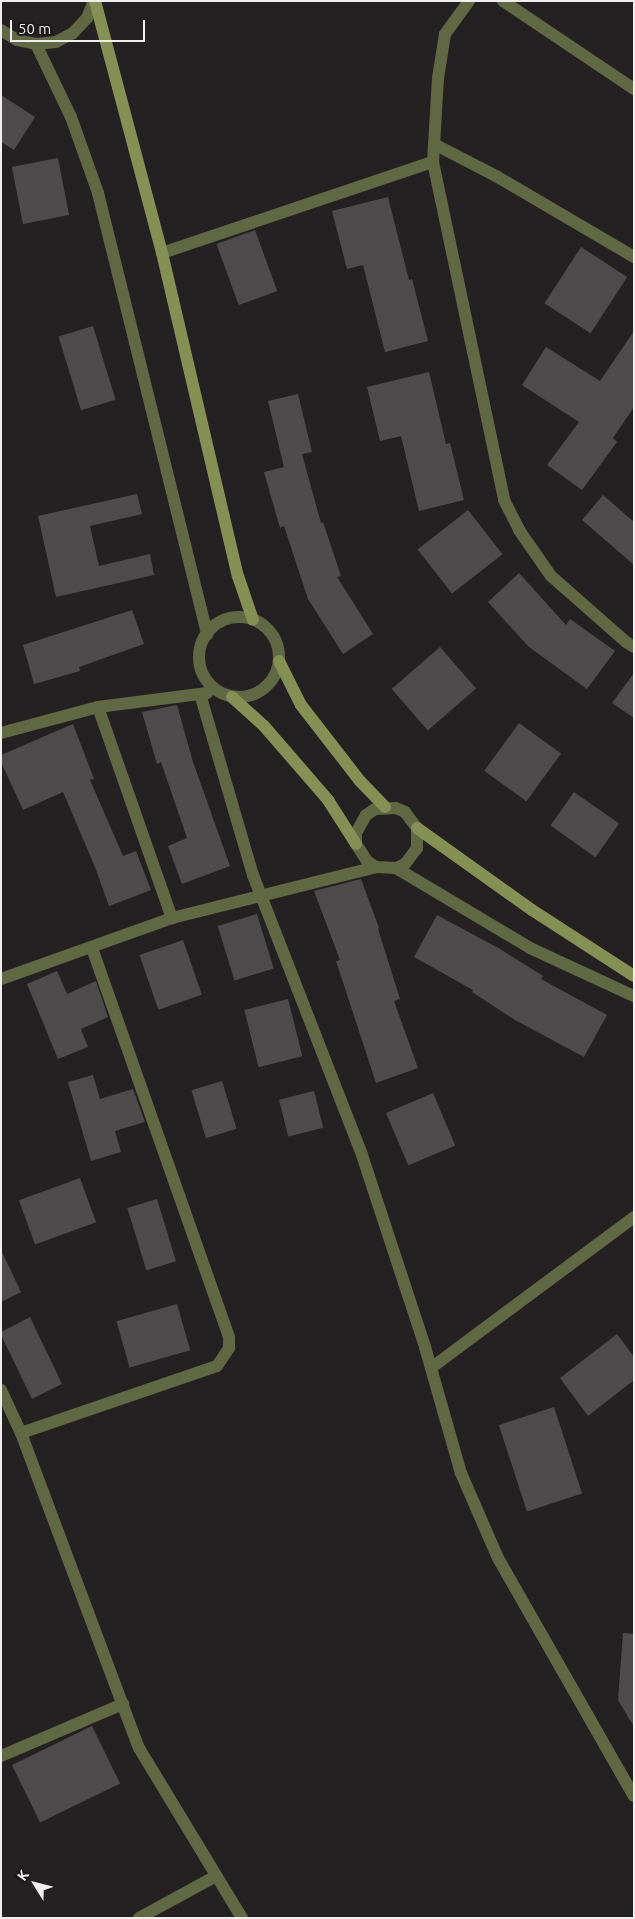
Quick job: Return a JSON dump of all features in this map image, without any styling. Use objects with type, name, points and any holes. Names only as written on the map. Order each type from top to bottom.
[{"type":"main road","points":[[95,1],[162,253],[238,576],[253,620]]},
{"type":"main road","points":[[279,661],[301,705],[360,781],[385,807]]},
{"type":"main road","points":[[232,697],[264,726],[328,800],[356,844]]},
{"type":"main road","points":[[417,828],[532,910],[634,976]]},
{"type":"street","points":[[1,40],[17,40],[36,44],[56,42],[73,32],[87,18],[95,1]]},
{"type":"street","points":[[469,1],[445,34],[438,78],[433,162],[504,500],[518,530],[551,576],[634,647]]},
{"type":"street","points":[[503,1],[634,89]]},
{"type":"street","points":[[1,30],[17,40]]},
{"type":"street","points":[[36,44],[71,117],[98,193],[206,635]]},
{"type":"street","points":[[434,144],[496,176],[634,257]]},
{"type":"street","points":[[162,253],[433,162]]},
{"type":"street","points":[[240,617],[253,620],[265,626],[273,636],[278,648],[279,661],[276,674],[268,685],[258,693],[245,697],[232,697],[219,692],[209,684],[202,672],[200,660],[201,646],[206,635],[216,625],[227,619],[240,617]]},
{"type":"street","points":[[1,733],[98,707],[219,692]]},
{"type":"street","points":[[200,694],[252,875],[262,895],[362,1155],[431,1368],[461,1473],[498,1558],[634,1796]]},
{"type":"street","points":[[98,707],[172,918]]},
{"type":"street","points":[[376,867],[367,862],[356,844],[358,828],[366,815],[375,809],[385,807],[396,808],[405,812],[417,828],[417,848],[408,860],[396,868]]},
{"type":"street","points":[[1,978],[172,918],[376,867],[396,868],[530,948],[634,996]]},
{"type":"street","points":[[21,1433],[217,1366],[229,1348],[229,1336],[92,947]]},
{"type":"street","points":[[431,1368],[634,1217]]},
{"type":"street","points":[[1,1390],[21,1433],[139,1748],[242,1918]]},
{"type":"street","points":[[1,1756],[123,1704]]},
{"type":"street","points":[[140,1918],[216,1876]]},
{"type":"building","points":[[1,95],[35,117],[14,150],[1,142]]},
{"type":"building","points":[[58,158],[69,215],[23,224],[12,167]]},
{"type":"building","points":[[388,197],[409,280],[412,279],[428,341],[385,352],[363,265],[347,269],[332,211]]},
{"type":"building","points":[[255,230],[277,291],[239,305],[216,244]]},
{"type":"building","points":[[581,247],[627,277],[591,333],[545,303]]},
{"type":"building","points":[[93,326],[116,400],[81,410],[59,337]]},
{"type":"building","points":[[634,331],[634,407],[613,438],[617,442],[582,490],[547,465],[579,422],[522,385],[546,347],[600,381]]},
{"type":"building","points":[[429,372],[446,444],[450,443],[464,500],[419,511],[401,436],[380,441],[367,387]]},
{"type":"building","points":[[298,394],[312,452],[302,454],[321,523],[323,522],[341,576],[337,577],[373,634],[343,654],[308,599],[284,526],[280,528],[264,472],[284,467],[268,401]]},
{"type":"building","points":[[137,494],[142,514],[90,526],[99,566],[150,554],[154,575],[56,597],[38,516]]},
{"type":"building","points":[[603,495],[634,522],[634,565],[582,520]]},
{"type":"building","points":[[468,510],[502,554],[452,594],[418,549]]},
{"type":"building","points":[[519,573],[566,625],[570,619],[615,651],[587,689],[529,647],[488,602]]},
{"type":"building","points":[[132,610],[144,644],[79,667],[80,671],[34,684],[23,645]]},
{"type":"building","points":[[440,647],[476,689],[428,730],[392,689]]},
{"type":"building","points":[[634,673],[634,718],[612,703]]},
{"type":"building","points":[[177,705],[193,762],[230,866],[182,884],[168,846],[187,838],[161,762],[157,764],[142,712]]},
{"type":"building","points":[[519,723],[561,754],[526,801],[484,771]]},
{"type":"building","points":[[73,724],[94,779],[90,780],[123,856],[136,851],[151,890],[109,906],[95,867],[63,792],[23,810],[1,762],[1,755]]},
{"type":"building","points":[[574,792],[619,824],[596,857],[550,826]]},
{"type":"building","points":[[361,879],[379,928],[400,999],[394,1001],[418,1068],[376,1083],[336,961],[340,960],[314,891]]},
{"type":"building","points":[[257,914],[274,969],[234,980],[218,926]]},
{"type":"building","points":[[437,915],[500,949],[543,976],[541,979],[607,1015],[584,1057],[515,1020],[472,992],[473,990],[414,957]]},
{"type":"building","points":[[183,940],[202,995],[158,1010],[140,955]]},
{"type":"building","points":[[57,971],[67,994],[96,981],[108,1017],[81,1029],[88,1047],[58,1059],[27,984]]},
{"type":"building","points":[[288,999],[302,1056],[259,1067],[244,1010]]},
{"type":"building","points":[[93,1075],[100,1099],[133,1089],[145,1122],[115,1131],[121,1152],[91,1161],[68,1082]]},
{"type":"building","points":[[222,1081],[237,1129],[206,1138],[191,1090]]},
{"type":"building","points":[[314,1091],[323,1128],[288,1137],[279,1100]]},
{"type":"building","points":[[433,1093],[455,1145],[408,1165],[386,1113]]},
{"type":"building","points":[[80,1178],[96,1222],[35,1244],[19,1200]]},
{"type":"building","points":[[157,1199],[176,1261],[146,1270],[127,1208]]},
{"type":"building","points":[[1,1250],[21,1292],[1,1302]]},
{"type":"building","points":[[177,1304],[190,1350],[130,1368],[116,1321]]},
{"type":"building","points":[[30,1317],[62,1384],[32,1399],[1,1335],[1,1332]]},
{"type":"building","points":[[617,1334],[634,1357],[634,1380],[588,1416],[560,1378]]},
{"type":"building","points":[[554,1407],[582,1494],[527,1511],[499,1425]]},
{"type":"building","points":[[623,1633],[634,1634],[634,1727],[618,1700]]},
{"type":"building","points":[[92,1726],[120,1784],[40,1823],[12,1765]]}]
